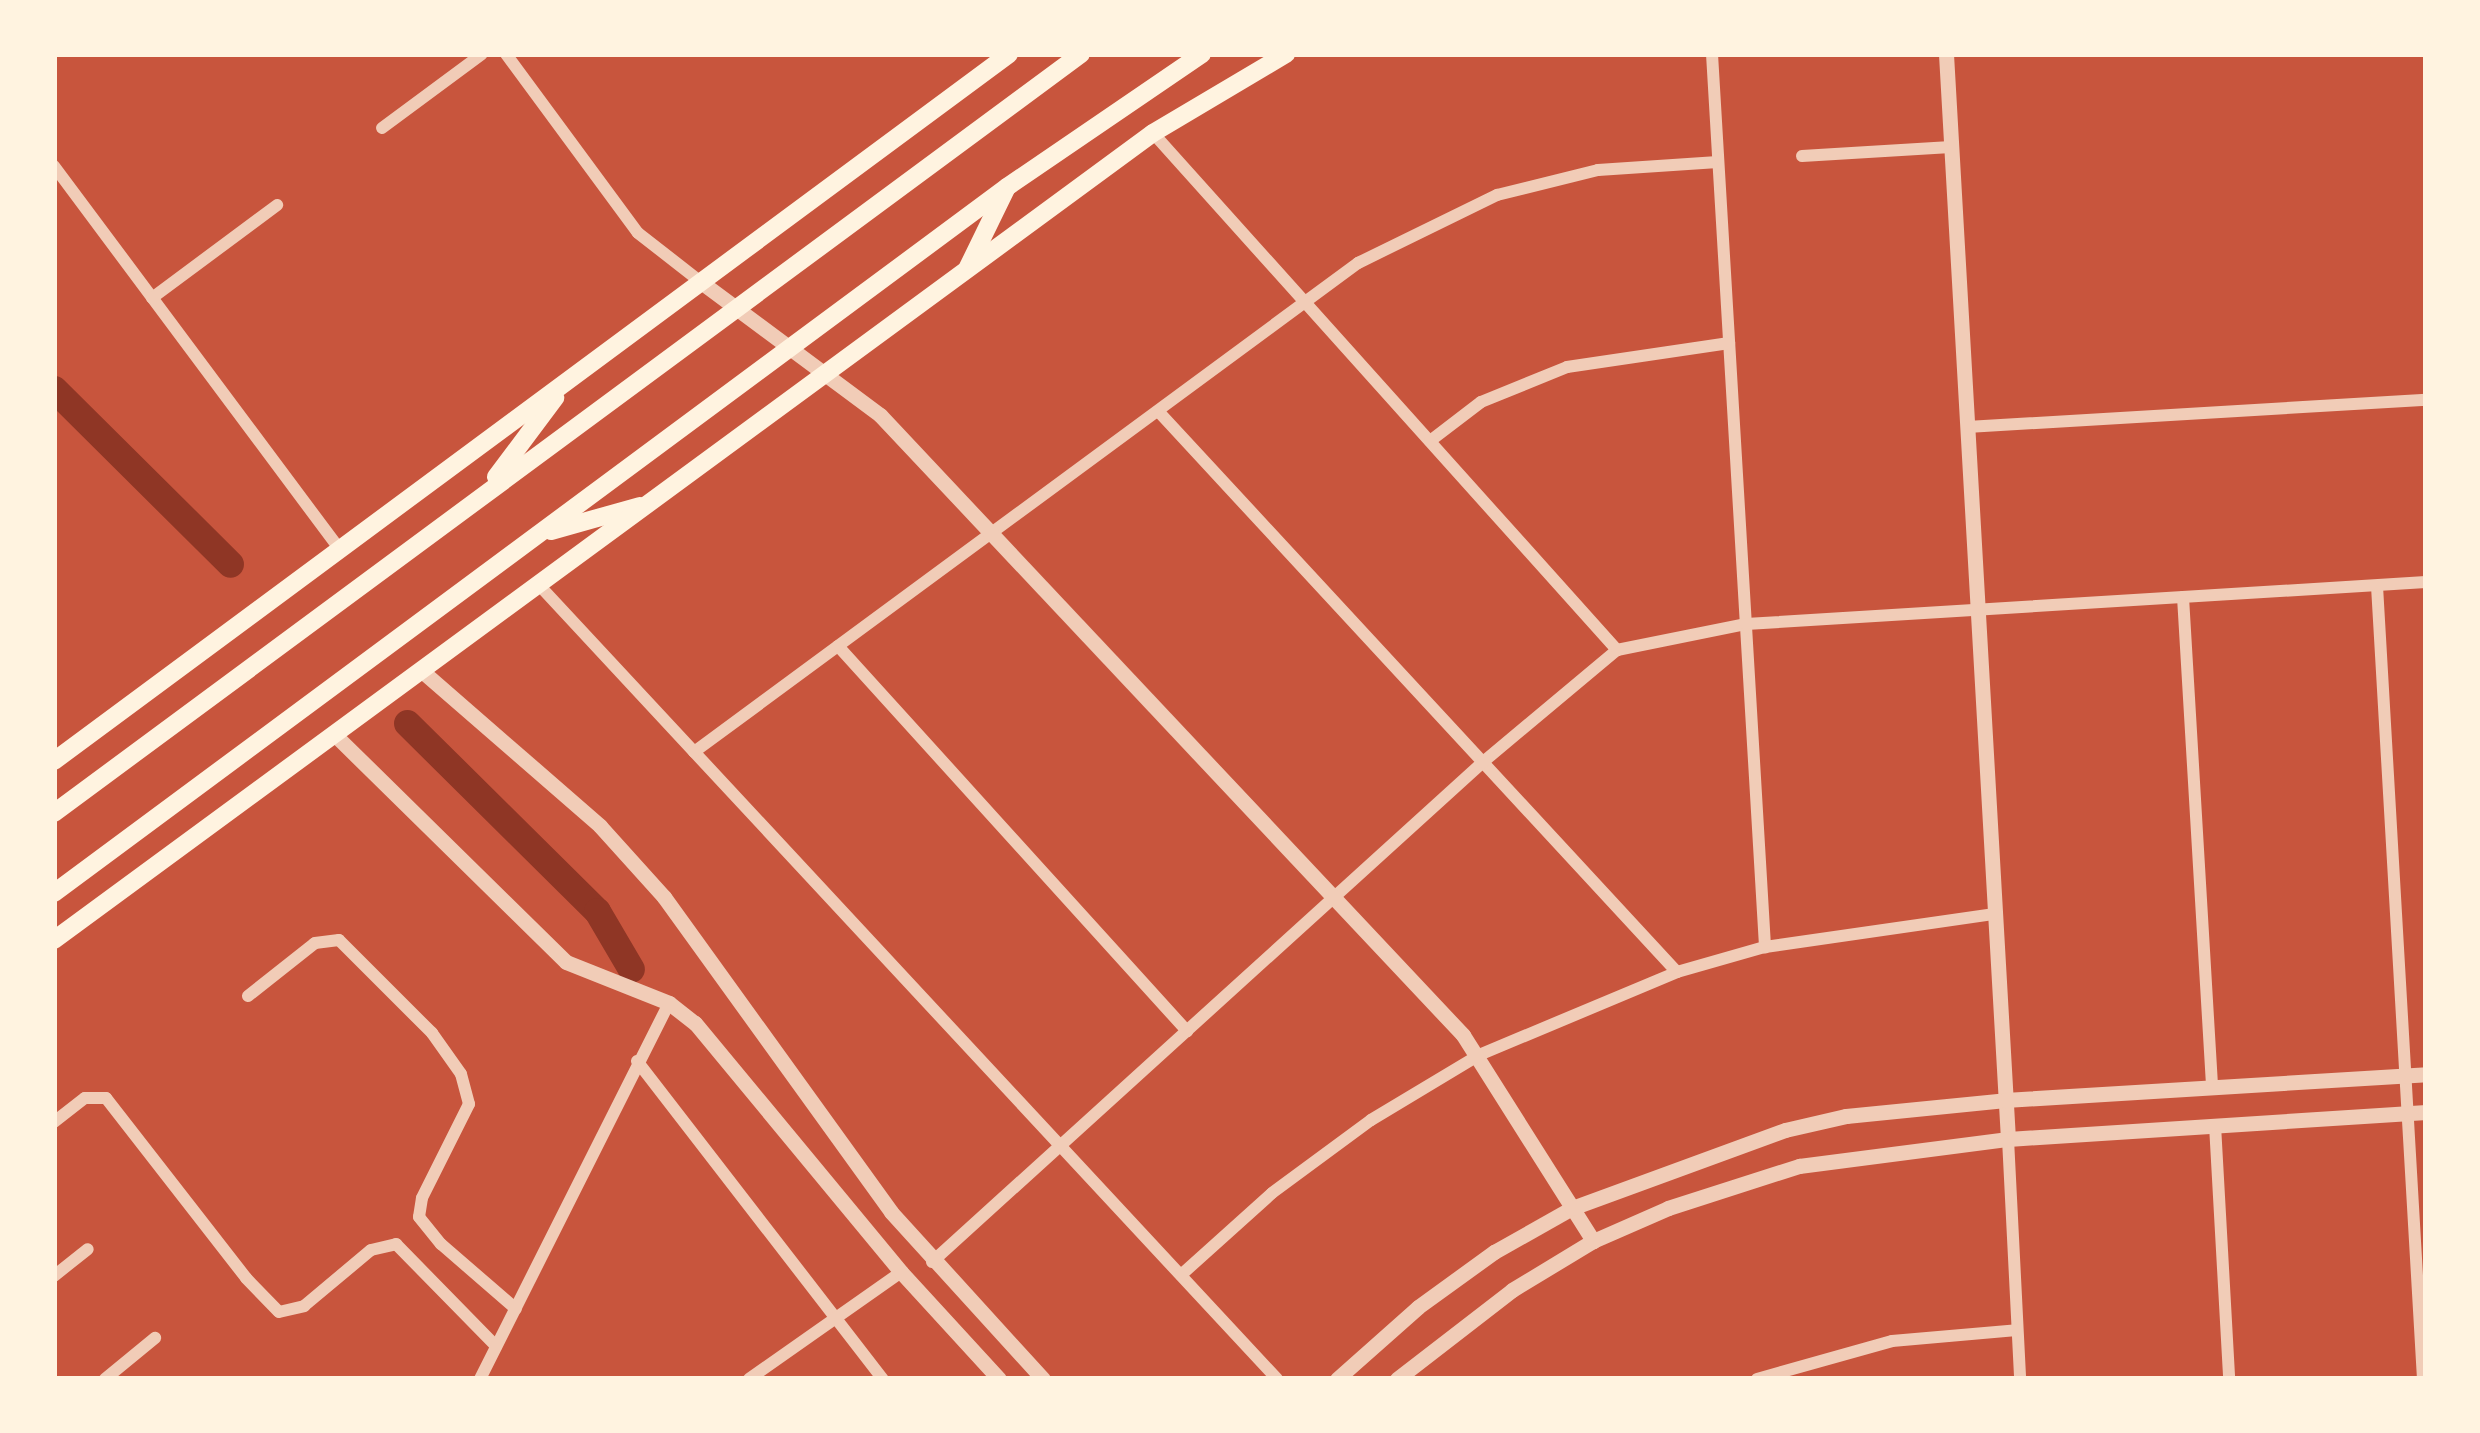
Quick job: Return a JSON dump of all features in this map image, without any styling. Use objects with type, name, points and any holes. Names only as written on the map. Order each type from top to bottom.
[{"type":"highway","points":[[54,761],[1009,54]]},
{"type":"highway","points":[[58,893],[1007,187],[1202,54]]},
{"type":"highway","points":[[54,940],[1153,133],[1286,54]]},
{"type":"highway","points":[[54,813],[1071,58]]},
{"type":"highway","points":[[966,271],[1007,187]]},
{"type":"highway","points":[[484,494],[568,380]]},
{"type":"highway","points":[[541,534],[652,502]]},
{"type":"street","points":[[382,128],[482,54]]},
{"type":"street","points":[[506,54],[638,233],[880,415],[1479,1055],[1593,1241]]},
{"type":"street","points":[[1712,54],[1765,947]]},
{"type":"street","points":[[1946,54],[2020,1379]]},
{"type":"street","points":[[1153,133],[1617,650]]},
{"type":"street","points":[[1802,156],[1951,147]]},
{"type":"street","points":[[694,752],[1358,262],[1497,195],[1598,170],[1718,161]]},
{"type":"street","points":[[54,166],[339,549]]},
{"type":"street","points":[[152,298],[278,205]]},
{"type":"street","points":[[1430,441],[1480,403],[1567,367],[1729,343]]},
{"type":"street","points":[[1967,427],[2426,400]]},
{"type":"street","points":[[1158,411],[1677,973]]},
{"type":"street","points":[[932,1262],[1483,762],[1617,650],[1746,624],[2426,582]]},
{"type":"street","points":[[539,585],[1277,1379]]},
{"type":"street","points":[[2377,586],[2423,1379]]},
{"type":"street","points":[[2183,597],[2212,1088]]},
{"type":"street","points":[[838,646],[1187,1031]]},
{"type":"street","points":[[422,671],[600,826],[664,897],[778,1061],[932,1262],[1043,1379]]},
{"type":"street","points":[[336,736],[566,962],[669,1004],[694,1023],[901,1272],[999,1379]]},
{"type":"street","points":[[1181,1275],[1272,1192],[1371,1120],[1479,1055],[1677,973],[1765,947],[1995,914]]},
{"type":"street","points":[[248,996],[315,943],[339,940],[432,1033],[461,1074],[469,1104],[422,1198],[419,1217],[441,1244],[516,1310]]},
{"type":"street","points":[[480,1379],[669,1004]]},
{"type":"street","points":[[637,1061],[883,1379]]},
{"type":"street","points":[[1337,1379],[1418,1307],[1494,1252],[1572,1208],[1785,1130],[1846,1116],[2006,1100],[2426,1074]]},
{"type":"street","points":[[54,1122],[86,1098],[106,1098],[246,1278],[279,1312],[304,1306],[371,1250],[396,1244],[496,1346]]},
{"type":"street","points":[[1397,1379],[1513,1289],[1593,1241],[1668,1208],[1799,1166],[2008,1138],[2426,1112]]},
{"type":"street","points":[[2216,1125],[2229,1379]]},
{"type":"street","points":[[54,1276],[88,1249]]},
{"type":"street","points":[[748,1379],[901,1272]]},
{"type":"street","points":[[1757,1379],[1892,1341],[2017,1330]]},
{"type":"street","points":[[105,1379],[155,1338]]},
{"type":"waterway","points":[[54,389],[230,564]]},
{"type":"waterway","points":[[407,723],[597,911],[631,969]]}]
